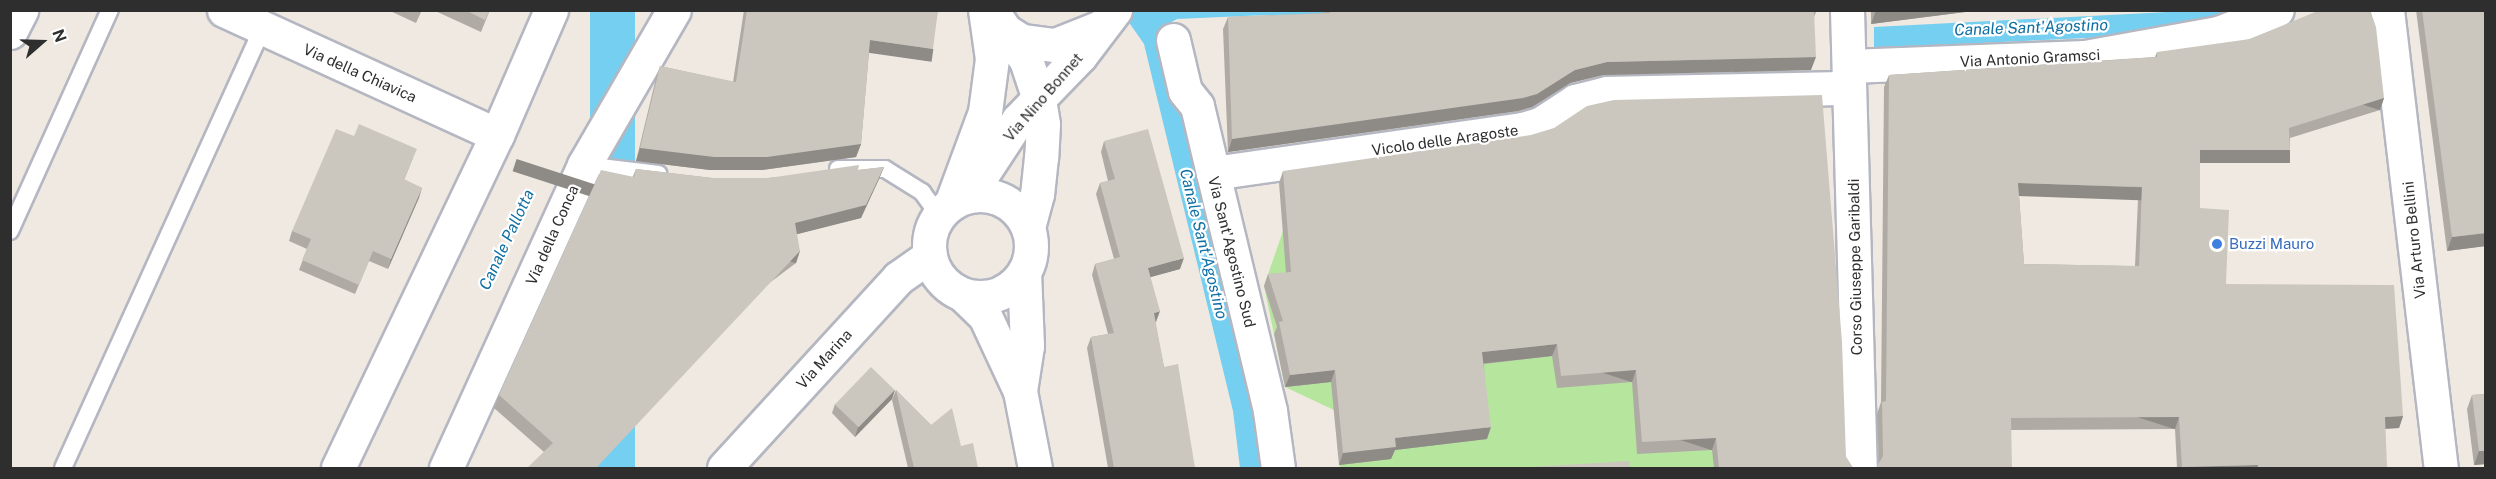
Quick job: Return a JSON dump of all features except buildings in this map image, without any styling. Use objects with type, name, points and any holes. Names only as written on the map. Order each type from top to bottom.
[{"type":"street","points":[[10,32],[21,10]]},
{"type":"street","name":"Via della Chiavica","points":[[224,10],[497,135]]},
{"type":"street","points":[[338,468],[497,135],[551,10]]},
{"type":"street","name":"Via della Conca","points":[[446,468],[584,165],[674,10]]},
{"type":"street","points":[[985,10],[992,59],[985,112],[953,205],[930,238],[930,256],[944,281],[985,316],[1020,391],[1035,468]]},
{"type":"street","name":"Corso Giuseppe Garibaldi","points":[[1847,10],[1860,468]]},
{"type":"street","name":"Via Antonio Gramsci","points":[[1849,77],[2085,57],[2218,33],[2277,10]]},
{"type":"street","name":"Via Arturo Bellini","points":[[2387,10],[2441,468]]},
{"type":"street","name":"Via Nino Bonnet","points":[[953,205],[1018,120],[1080,56],[1106,19]]},
{"type":"street","name":"Via Nino Bonnet","points":[[1000,22],[1022,41],[1055,45],[1106,19]]},
{"type":"street","points":[[962,294],[980,297],[998,294],[1013,286],[1024,272],[1032,250],[1028,228],[1040,166],[1043,124],[1039,99],[1026,60],[1000,22]]},
{"type":"street","name":"Via Sant'Agostino Sud","points":[[1173,39],[1185,91],[1197,106],[1270,411],[1278,468]]},
{"type":"street","name":"Vicolo delle Aragoste","points":[[1213,173],[1522,129],[1540,124],[1575,101],[1607,93],[1849,77]]},
{"type":"street","points":[[953,205],[992,196],[1015,207],[1028,228]]},
{"type":"street","name":"Via Marina","points":[[724,468],[898,278],[930,256]]},
{"type":"street","points":[[1020,391],[1027,346],[1024,272]]},
{"type":"lane","points":[[10,231],[110,10]]},
{"type":"lane","points":[[63,468],[263,28]]},
{"type":"lane","points":[[584,165],[675,176]]},
{"type":"lane","points":[[821,171],[856,167],[885,169],[922,192],[953,205]]},
{"type":"green space","points":[[1712,198],[1788,468],[1340,468],[1334,410],[1285,387],[1264,286],[1283,231]]},
{"type":"water","points":[[590,11],[635,11],[635,468],[590,468]]},
{"type":"water","name":"Canale Sant'Agostino","points":[[1121,11],[1676,11],[1266,15],[1177,19],[1166,25],[1164,44],[1253,410],[1262,468],[1240,468],[1233,411],[1144,44]]},
{"type":"water","name":"Canale Sant'Agostino","points":[[2187,11],[2245,11],[2152,35],[1874,48],[1874,27]]},
{"type":"place","name":"Buzzi Mauro","points":[[2217,244]]},
{"type":"water label","name":"Canale Pallotta","points":[[507,240]]}]
